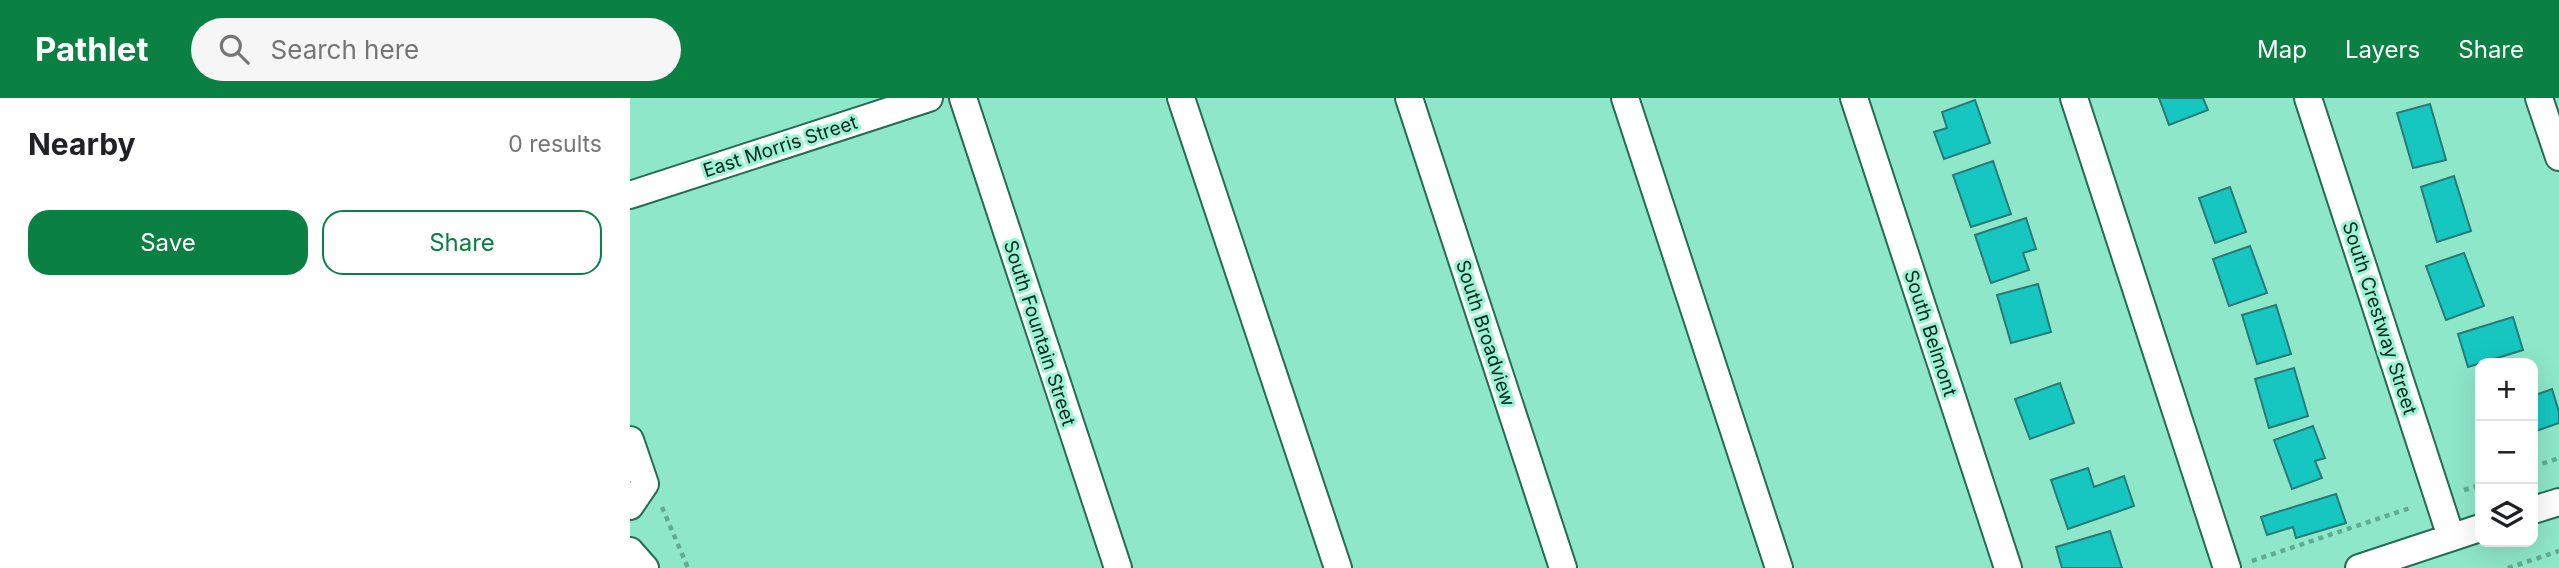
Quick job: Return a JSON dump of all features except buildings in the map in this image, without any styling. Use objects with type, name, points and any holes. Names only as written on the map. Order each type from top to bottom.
[{"type":"street","name":"East Morris Street","points":[[630,195],[929,98]]},
{"type":"street","name":"South Fountain Street","points":[[963,98],[1118,568]]},
{"type":"street","points":[[1181,98],[1338,568]]},
{"type":"street","name":"South Broadview","points":[[1409,98],[1563,568]]},
{"type":"street","points":[[1625,98],[1779,568]]},
{"type":"street","name":"South Belmont","points":[[1854,98],[2008,568]]},
{"type":"street","points":[[2074,98],[2236,566]]},
{"type":"street","name":"South Crestway Street","points":[[2308,98],[2451,537]]},
{"type":"street","points":[[2539,98],[2559,157]]},
{"type":"street","points":[[630,440],[645,484],[636,497]]},
{"type":"street","points":[[2538,508],[2559,502]]},
{"type":"street","points":[[2359,568],[2475,530]]},
{"type":"street","points":[[630,551],[645,568]]},
{"type":"path","points":[[2538,465],[2559,458]]},
{"type":"path","points":[[2236,566],[2475,487]]},
{"type":"path","points":[[636,497],[662,506],[688,568]]},
{"type":"path","points":[[2508,568],[2559,551]]}]
